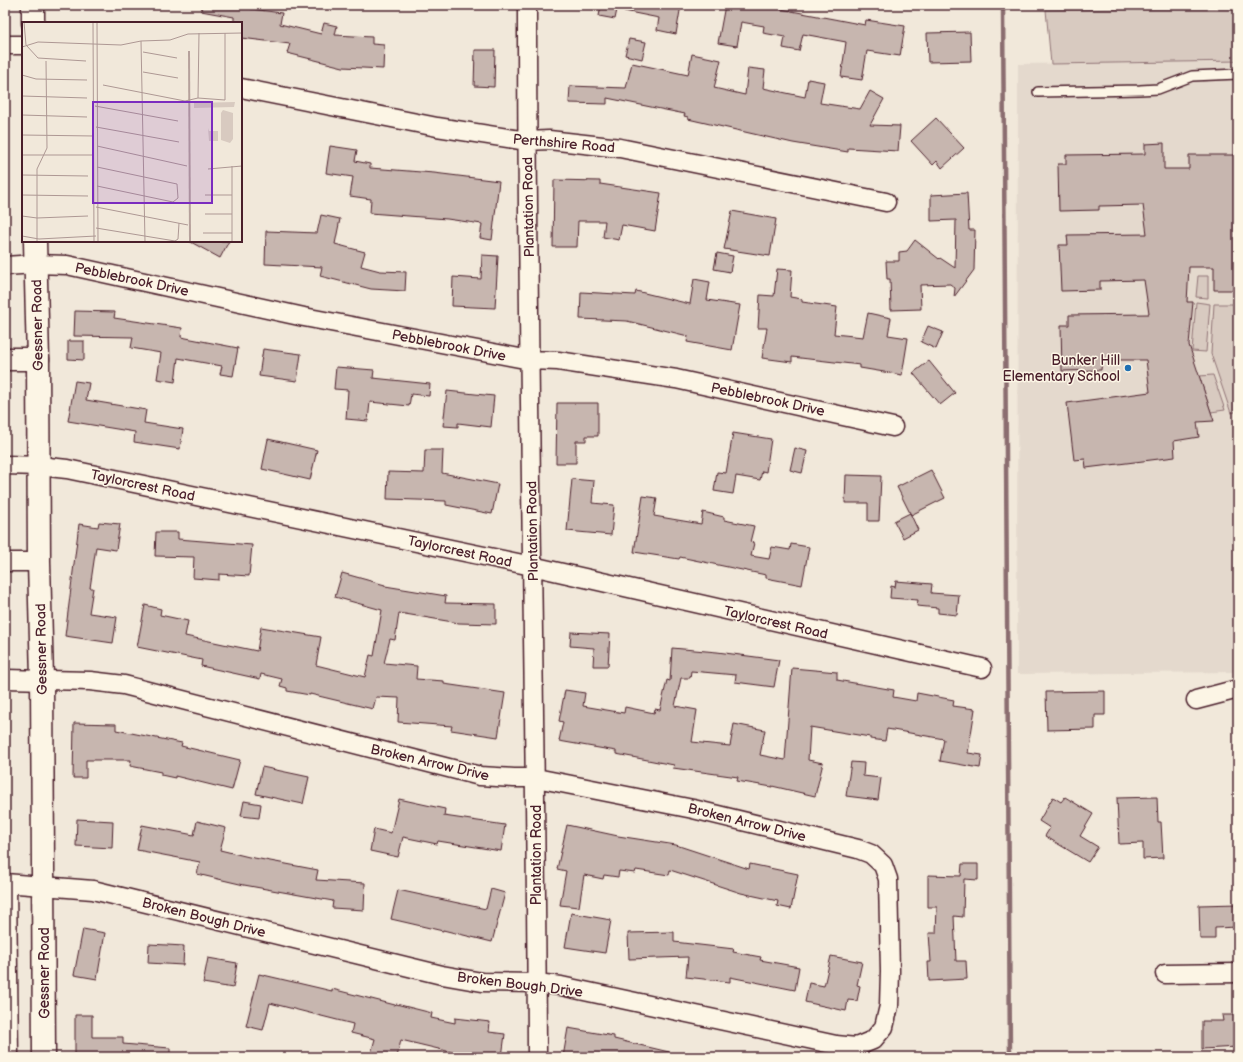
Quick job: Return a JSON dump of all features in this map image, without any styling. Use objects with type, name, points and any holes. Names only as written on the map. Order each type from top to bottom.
[{"type":"main road","points":[[33,5],[33,22]]},
{"type":"main road","name":"Gessner Road","points":[[36,242],[39,562],[42,679],[44,1057]]},
{"type":"main road","points":[[5,359],[38,359]]},
{"type":"main road","points":[[5,884],[7,1057]]},
{"type":"street","name":"Plantation Road","points":[[528,5],[527,141],[536,778],[537,1057]]},
{"type":"street","points":[[5,45],[22,45]]},
{"type":"street","name":"Perthshire Road","points":[[242,88],[437,127],[527,141],[549,140],[620,148],[886,202]]},
{"type":"street","name":"Pebblebrook Drive","points":[[5,266],[36,264],[67,265],[304,317],[530,360],[558,361],[676,379],[893,426]]},
{"type":"street","name":"Taylorcrest Road","points":[[5,465],[39,466],[67,470],[532,566],[982,668]]},
{"type":"street","points":[[5,562],[39,562]]},
{"type":"street","name":"Broken Arrow Drive","points":[[5,679],[90,681],[124,685],[480,776],[536,778],[693,809],[858,849],[871,854],[883,865],[888,880],[889,951]]},
{"type":"street","points":[[1196,700],[1238,689]]},
{"type":"street","name":"Broken Bough Drive","points":[[5,884],[43,885],[93,890],[442,975],[482,982],[537,983],[561,986],[836,1045],[856,1047],[873,1040],[884,1027],[889,1006],[889,951]]},
{"type":"street","points":[[1165,974],[1238,973]]},
{"type":"lane","points":[[1038,92],[1158,89],[1192,76],[1238,74]]},
{"type":"shaded area","points":[[1238,8],[1238,61],[1051,64],[1046,10]]},
{"type":"shaded area","name":"Bunker Hill Elementary School","points":[[1238,61],[1238,672],[1017,674],[1018,64]]},
{"type":"shaded area","points":[[1198,276],[1208,276],[1208,298],[1196,297]]},
{"type":"shaded area","points":[[1196,302],[1210,304],[1206,352],[1192,351]]},
{"type":"shaded area","points":[[1214,304],[1238,304],[1238,411],[1231,413],[1211,354]]},
{"type":"shaded area","points":[[1213,375],[1225,410],[1211,412],[1199,376]]},
{"type":"building","points":[[202,5],[251,5],[251,9],[282,13],[280,24],[321,34],[324,23],[337,26],[335,35],[372,37],[372,44],[384,45],[383,69],[343,67],[287,53],[290,44],[242,38],[242,22],[234,22],[234,17],[201,11]]},
{"type":"building","points":[[601,5],[618,5],[615,19],[599,16]]},
{"type":"building","points":[[625,5],[681,5],[676,34],[657,30],[659,18],[624,11]]},
{"type":"building","points":[[725,5],[782,5],[781,9],[865,25],[866,20],[905,26],[900,56],[867,51],[862,80],[841,77],[846,42],[803,34],[799,51],[783,48],[785,37],[763,33],[764,26],[741,22],[737,46],[718,43]]},
{"type":"building","points":[[970,32],[971,61],[928,62],[927,33]]},
{"type":"building","points":[[629,39],[646,42],[642,59],[625,55]]},
{"type":"building","points":[[475,50],[495,50],[494,87],[474,86]]},
{"type":"building","points":[[692,54],[721,60],[714,88],[745,95],[748,68],[765,70],[763,88],[805,97],[808,79],[824,82],[820,103],[860,109],[870,91],[884,99],[870,125],[900,126],[898,151],[848,148],[848,152],[793,143],[688,119],[688,117],[684,116],[685,114],[607,98],[607,104],[569,103],[570,86],[626,88],[632,63],[688,75]]},
{"type":"building","points":[[936,118],[964,148],[942,168],[937,161],[933,165],[911,141]]},
{"type":"building","points":[[1164,143],[1164,169],[1189,169],[1189,155],[1238,155],[1238,290],[1214,290],[1214,267],[1189,267],[1187,302],[1193,302],[1189,345],[1214,421],[1197,422],[1199,437],[1174,441],[1175,457],[1086,468],[1085,459],[1074,460],[1067,403],[1150,392],[1146,360],[1102,360],[1101,370],[1062,371],[1061,325],[1069,325],[1069,315],[1149,314],[1144,280],[1100,281],[1100,290],[1061,291],[1059,245],[1068,245],[1067,235],[1147,234],[1143,205],[1099,206],[1099,210],[1059,211],[1058,164],[1066,164],[1066,155],[1145,154],[1145,144]]},
{"type":"building","points":[[330,146],[357,150],[355,161],[370,164],[370,168],[434,173],[499,181],[492,240],[480,238],[482,224],[447,219],[370,213],[371,199],[350,196],[353,177],[326,173]]},
{"type":"building","points":[[554,180],[600,181],[600,184],[661,193],[655,231],[622,225],[619,240],[603,237],[605,221],[578,221],[577,247],[553,247]]},
{"type":"building","points":[[967,193],[969,230],[975,230],[974,270],[954,297],[955,288],[950,284],[920,285],[921,309],[891,310],[890,279],[887,279],[886,261],[899,261],[899,252],[907,251],[915,240],[939,259],[940,258],[955,268],[956,220],[931,221],[931,195]]},
{"type":"building","points":[[732,211],[776,219],[770,256],[724,249]]},
{"type":"building","points":[[321,215],[340,219],[335,244],[365,252],[361,266],[380,271],[406,272],[405,291],[371,289],[320,276],[322,267],[265,264],[266,231],[317,233]]},
{"type":"building","points":[[191,242],[228,242],[220,258]]},
{"type":"building","points":[[717,253],[733,256],[730,272],[714,269]]},
{"type":"building","points":[[482,255],[498,256],[495,308],[452,306],[453,277],[481,279]]},
{"type":"building","points":[[777,269],[792,270],[790,297],[802,299],[802,302],[837,307],[834,334],[863,337],[868,313],[891,318],[888,335],[908,338],[902,375],[860,368],[860,365],[792,357],[792,362],[762,358],[767,328],[758,328],[760,295],[774,296]]},
{"type":"building","points":[[694,279],[710,282],[707,300],[740,305],[732,350],[687,342],[688,336],[627,321],[580,319],[581,292],[635,295],[636,291],[690,304]]},
{"type":"building","points":[[75,311],[115,312],[114,318],[182,328],[181,337],[238,348],[233,376],[220,374],[222,366],[178,358],[175,382],[157,379],[161,353],[131,348],[133,337],[74,336]]},
{"type":"building","points":[[928,326],[943,332],[936,349],[921,342]]},
{"type":"building","points":[[68,341],[84,341],[84,360],[68,359]]},
{"type":"building","points":[[263,349],[301,354],[297,381],[259,376]]},
{"type":"building","points":[[929,361],[955,393],[940,405],[913,373]]},
{"type":"building","points":[[336,367],[374,370],[373,378],[430,384],[429,396],[411,394],[409,406],[370,402],[368,421],[346,419],[348,390],[334,389]]},
{"type":"building","points":[[75,381],[89,383],[86,400],[146,410],[144,423],[183,429],[180,449],[134,442],[135,432],[68,421]]},
{"type":"building","points":[[447,391],[494,396],[491,427],[458,423],[458,427],[443,426]]},
{"type":"building","points":[[557,403],[598,403],[598,436],[586,436],[586,441],[576,441],[576,463],[556,463]]},
{"type":"building","points":[[733,433],[771,439],[766,472],[762,471],[760,480],[736,476],[733,494],[714,491],[717,472],[726,473]]},
{"type":"building","points":[[268,439],[317,450],[310,480],[262,469]]},
{"type":"building","points":[[795,448],[807,451],[802,473],[790,470]]},
{"type":"building","points":[[425,450],[443,450],[442,473],[498,484],[492,514],[446,505],[446,501],[387,499],[388,472],[424,473]]},
{"type":"building","points":[[931,470],[945,498],[911,515],[897,487]]},
{"type":"building","points":[[846,475],[881,476],[879,521],[868,521],[868,503],[845,503]]},
{"type":"building","points":[[572,479],[594,481],[592,503],[614,505],[611,535],[567,531]]},
{"type":"building","points":[[643,496],[657,498],[654,516],[701,524],[703,512],[724,517],[724,520],[754,526],[750,542],[754,543],[751,556],[769,559],[772,547],[790,550],[791,544],[809,547],[802,585],[766,578],[766,575],[680,557],[679,559],[634,552]]},
{"type":"building","points":[[910,513],[918,530],[903,538],[894,521]]},
{"type":"building","points":[[99,522],[120,524],[116,550],[96,547],[90,588],[93,588],[89,613],[117,617],[113,643],[65,636],[79,524],[98,527]]},
{"type":"building","points":[[156,532],[178,532],[178,539],[252,545],[249,576],[219,574],[219,580],[193,578],[194,557],[155,556]]},
{"type":"building","points":[[342,573],[385,586],[446,596],[445,603],[496,604],[496,624],[459,623],[399,613],[395,640],[390,639],[384,663],[417,666],[416,679],[444,681],[444,684],[505,693],[498,737],[451,730],[452,726],[398,722],[399,698],[376,697],[373,709],[310,694],[287,691],[287,688],[280,686],[282,679],[261,674],[260,679],[201,666],[202,660],[137,647],[145,605],[161,609],[160,615],[188,621],[185,636],[257,651],[261,627],[321,637],[316,665],[365,677],[370,655],[374,656],[382,610],[335,597]]},
{"type":"building","points":[[896,581],[932,584],[931,593],[959,595],[957,615],[938,613],[938,608],[917,606],[918,600],[890,598],[891,586],[895,587]]},
{"type":"building","points":[[571,632],[610,634],[608,666],[593,666],[594,648],[570,646]]},
{"type":"building","points":[[672,648],[779,660],[774,687],[735,682],[736,675],[691,671],[690,678],[681,678],[675,706],[697,710],[692,742],[730,746],[734,724],[765,730],[760,755],[785,760],[792,668],[837,672],[837,680],[894,690],[893,697],[916,701],[917,693],[954,700],[953,706],[975,709],[968,753],[982,755],[980,768],[940,761],[944,739],[887,729],[885,741],[810,727],[808,760],[823,763],[815,796],[772,786],[737,781],[738,777],[673,768],[674,765],[616,754],[616,751],[559,741],[563,722],[559,721],[565,690],[585,693],[583,706],[624,713],[625,707],[654,713],[655,709],[660,710],[667,680],[670,681]]},
{"type":"building","points":[[1105,691],[1105,715],[1095,715],[1095,729],[1047,730],[1046,692]]},
{"type":"building","points":[[74,723],[116,724],[116,730],[182,743],[181,746],[240,760],[232,790],[175,776],[175,778],[161,775],[161,772],[130,766],[131,760],[86,760],[86,778],[73,778]]},
{"type":"building","points":[[851,762],[864,763],[863,776],[881,778],[878,800],[846,796]]},
{"type":"building","points":[[262,767],[309,777],[303,804],[256,794]]},
{"type":"building","points":[[1053,797],[1061,802],[1065,797],[1093,814],[1080,836],[1098,847],[1088,862],[1045,836],[1050,828],[1039,821]]},
{"type":"building","points":[[1157,797],[1158,822],[1161,822],[1163,858],[1143,859],[1143,843],[1119,844],[1117,798]]},
{"type":"building","points":[[399,799],[445,809],[444,816],[505,825],[501,851],[438,841],[437,844],[403,837],[398,857],[370,851],[374,829],[391,833]]},
{"type":"building","points":[[244,801],[261,804],[259,818],[241,816]]},
{"type":"building","points":[[77,819],[113,821],[112,848],[76,846]]},
{"type":"building","points":[[197,821],[226,828],[220,850],[318,870],[316,880],[365,883],[364,910],[332,908],[333,901],[244,885],[197,874],[200,862],[137,850],[142,825],[194,835]]},
{"type":"building","points":[[567,825],[618,836],[676,845],[749,869],[750,864],[798,874],[791,909],[777,906],[778,901],[741,893],[670,870],[669,875],[636,870],[635,873],[619,871],[618,877],[604,875],[603,879],[584,875],[579,907],[560,905],[566,871],[557,869]]},
{"type":"building","points":[[962,864],[978,864],[978,880],[964,879],[963,917],[954,916],[956,961],[966,961],[967,979],[929,981],[928,962],[931,962],[929,933],[936,933],[937,907],[928,907],[928,875],[961,876]]},
{"type":"building","points":[[491,889],[505,893],[492,942],[391,919],[398,890],[486,909]]},
{"type":"building","points":[[1238,904],[1238,927],[1215,928],[1215,939],[1200,939],[1199,905]]},
{"type":"building","points":[[571,913],[611,920],[605,953],[565,947]]},
{"type":"building","points":[[83,929],[105,933],[97,979],[74,975]]},
{"type":"building","points":[[674,932],[674,942],[734,949],[733,952],[761,957],[760,960],[799,967],[795,990],[730,977],[730,982],[686,977],[688,957],[629,959],[628,933]]},
{"type":"building","points":[[149,944],[184,946],[183,965],[148,963]]},
{"type":"building","points":[[831,956],[862,962],[857,985],[860,986],[857,1001],[848,1000],[846,1011],[805,1002],[809,983],[824,986]]},
{"type":"building","points":[[208,958],[237,963],[233,988],[203,983]]},
{"type":"building","points":[[259,974],[332,991],[332,989],[432,1013],[431,1018],[455,1023],[455,1018],[490,1022],[489,1032],[505,1034],[502,1057],[467,1057],[451,1055],[451,1052],[401,1040],[397,1057],[370,1057],[375,1039],[351,1033],[353,1024],[270,1003],[263,1030],[246,1026]]},
{"type":"building","points":[[75,1015],[92,1015],[92,1037],[123,1037],[123,1044],[170,1048],[170,1057],[75,1057]]},
{"type":"building","points":[[1222,1015],[1238,1015],[1238,1047],[1202,1049],[1202,1021],[1223,1021]]},
{"type":"building","points":[[568,1028],[614,1036],[614,1039],[669,1052],[668,1057],[563,1057]]},
{"type":"waterway","points":[[1003,5],[1010,1057]]},
{"type":"place","name":"Bunker Hill Elementary School","points":[[1128,368]]}]
